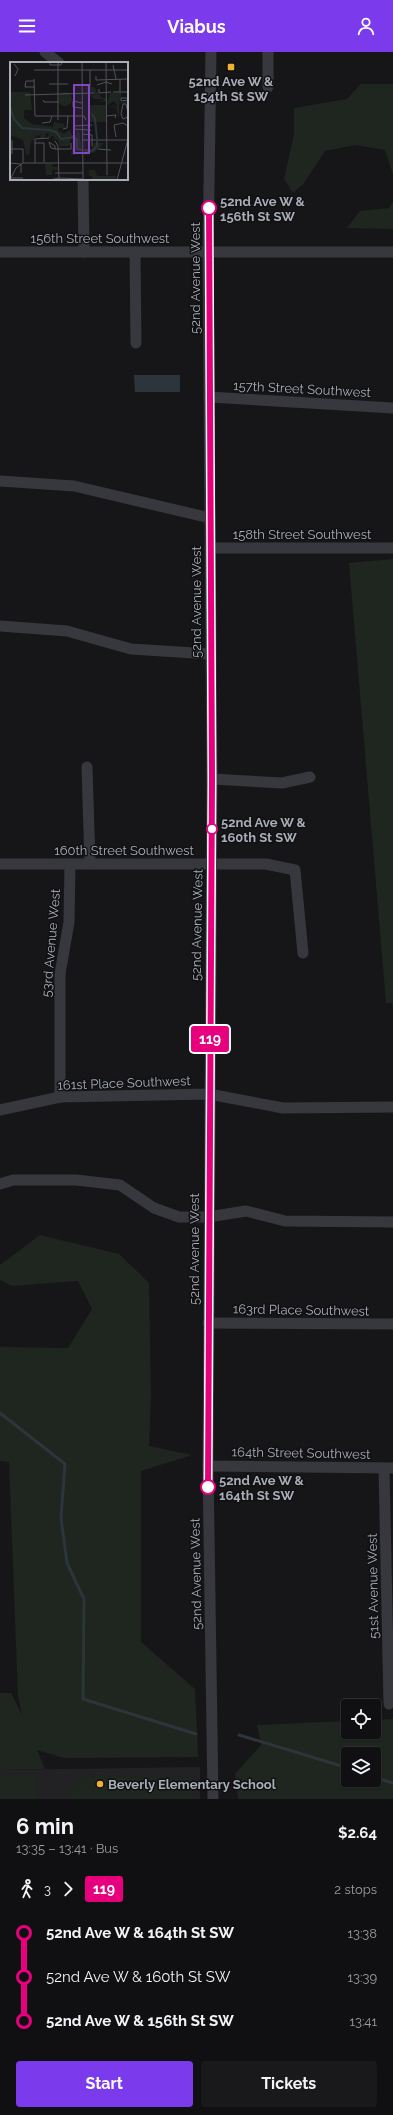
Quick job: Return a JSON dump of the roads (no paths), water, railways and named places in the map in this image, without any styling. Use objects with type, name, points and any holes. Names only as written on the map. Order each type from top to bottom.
[{"type":"street","points":[[45,52],[58,62]]},
{"type":"street","name":"52nd Avenue West","points":[[211,52],[208,252],[212,864],[208,1217],[208,1466],[213,1799]]},
{"type":"street","points":[[268,52],[268,87]]},
{"type":"street","points":[[83,180],[84,252]]},
{"type":"street","name":"156th Street Southwest","points":[[0,252],[393,252]]},
{"type":"street","points":[[135,252],[136,342]]},
{"type":"street","name":"157th Street Southwest","points":[[209,397],[393,408]]},
{"type":"street","points":[[0,481],[74,486],[210,518]]},
{"type":"street","name":"158th Street Southwest","points":[[210,548],[393,548]]},
{"type":"street","points":[[0,626],[67,631],[131,649],[210,654]]},
{"type":"street","points":[[87,767],[90,864]]},
{"type":"street","points":[[212,779],[282,782],[310,777]]},
{"type":"street","name":"160th Street Southwest","points":[[0,864],[266,864],[295,870],[303,952]]},
{"type":"street","name":"53rd Avenue West","points":[[60,1097],[60,974],[69,922],[70,864]]},
{"type":"street","name":"161st Place Southwest","points":[[0,1110],[60,1097],[209,1094],[283,1108],[393,1107]]},
{"type":"street","points":[[0,1184],[13,1180],[76,1180],[120,1185],[154,1208],[179,1218],[208,1217],[246,1211],[285,1221],[393,1222]]},
{"type":"street","name":"163rd Place Southwest","points":[[208,1323],[393,1324]]},
{"type":"street","name":"164th Street Southwest","points":[[208,1466],[389,1468]]},
{"type":"street","name":"51st Avenue West","points":[[389,1468],[389,1704]]},
{"type":"waterway","points":[[0,1413],[65,1464],[61,1518],[67,1563],[84,1599],[83,1699],[196,1734]]},
{"type":"waterway","points":[[239,1735],[341,1766]]},
{"type":"waterway","points":[[381,1779],[393,1783]]},
{"type":"place","name":"52nd Ave W & 154th St SW","points":[[231,67]]},
{"type":"place","name":"52nd Ave W & 156th St SW","points":[[209,208]]},
{"type":"place","name":"52nd Ave W & 160th St SW","points":[[212,829]]},
{"type":"place","name":"52nd Ave W & 164th St SW","points":[[208,1487]]},
{"type":"place","name":"Beverly Elementary School","points":[[100,1784]]}]
